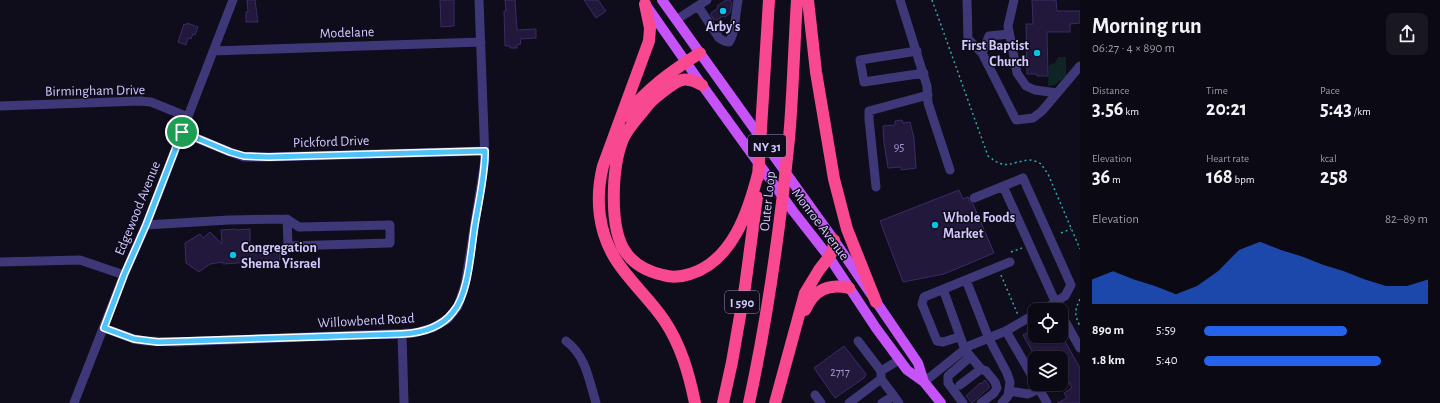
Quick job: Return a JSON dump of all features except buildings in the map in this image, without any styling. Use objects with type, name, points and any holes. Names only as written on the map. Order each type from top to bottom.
[{"type":"highway","name":"Outer Loop","points":[[723,403],[745,288],[754,198],[759,170],[769,0]]},
{"type":"highway","name":"Outer Loop","points":[[749,403],[758,362],[779,232],[789,138],[797,0]]},
{"type":"highway","points":[[808,0],[816,72],[834,179],[847,229],[876,302]]},
{"type":"highway","points":[[644,2],[650,28],[649,41],[603,166],[600,180],[598,207],[604,234],[616,260],[664,320],[680,350],[686,366],[695,403]]},
{"type":"highway","points":[[617,127],[637,101],[661,79],[700,53]]},
{"type":"highway","points":[[702,85],[690,80],[680,80],[651,101],[623,139],[617,165],[614,204],[614,220],[620,242],[626,254],[642,268],[669,277],[682,276],[696,272],[719,256],[730,243],[741,225],[754,198]]},
{"type":"highway","points":[[775,403],[805,293],[833,250],[834,240]]},
{"type":"highway","points":[[793,335],[810,300],[826,287],[839,286],[849,288]]},
{"type":"main road","name":"Monroe Avenue","points":[[662,0],[834,240],[918,363],[924,382]]},
{"type":"main road","name":"Monroe Avenue","points":[[644,2],[793,211],[829,257],[899,360],[907,370],[924,382],[941,403]]},
{"type":"street","name":"Edgewood Avenue","points":[[74,403],[124,275],[146,225],[233,0]]},
{"type":"street","name":"Willowbend Road","points":[[104,328],[134,339],[158,342],[402,334],[423,331],[440,324],[454,312],[461,300],[465,285],[483,175],[485,151],[479,0]]},
{"type":"street","points":[[676,20],[707,0]]},
{"type":"street","points":[[698,6],[719,38],[729,42],[738,0]]},
{"type":"street","points":[[900,0],[928,86],[928,103],[950,170]]},
{"type":"street","points":[[967,0],[968,38],[982,53],[1016,120],[1033,118],[1042,111],[1080,66]]},
{"type":"street","points":[[1014,0],[1008,26],[1017,72],[1026,86],[1034,90],[1057,93]]},
{"type":"street","points":[[982,53],[989,36],[1009,34]]},
{"type":"street","name":"Modelane","points":[[213,51],[481,42]]},
{"type":"street","points":[[917,51],[860,60],[864,82],[924,73]]},
{"type":"street","points":[[876,187],[869,119],[870,110],[928,95]]},
{"type":"street","name":"Birmingham Drive","points":[[0,106],[140,101],[151,102],[188,117]]},
{"type":"street","name":"Pickford Drive","points":[[182,132],[230,152],[244,156],[269,157],[485,151]]},
{"type":"street","points":[[974,198],[1024,178],[1071,285],[1059,303]]},
{"type":"street","points":[[1002,186],[1056,303]]},
{"type":"street","points":[[146,225],[229,220],[287,219],[299,227],[390,225],[390,243],[288,246],[287,219]]},
{"type":"street","points":[[0,262],[80,260],[124,275]]},
{"type":"street","points":[[959,337],[943,342],[937,341],[922,304],[924,297],[1010,262]]},
{"type":"street","points":[[966,280],[989,339],[1007,373],[1010,382],[1008,396],[1002,403]]},
{"type":"street","points":[[943,289],[959,337],[968,353],[981,369],[986,371],[995,382],[997,388],[994,393],[981,403]]},
{"type":"street","points":[[963,403],[948,383],[948,376],[968,353],[969,346],[1006,331],[1028,318]]},
{"type":"street","points":[[1068,327],[1080,348]]},
{"type":"street","points":[[1006,331],[1028,369]]},
{"type":"street","points":[[402,334],[404,403]]},
{"type":"street","points":[[566,340],[573,346],[581,357],[596,403]]},
{"type":"street","points":[[858,341],[897,399],[882,403]]},
{"type":"street","points":[[924,382],[968,353]]},
{"type":"street","points":[[849,403],[899,360]]},
{"type":"street","points":[[960,385],[981,369]]},
{"type":"street","points":[[1009,391],[1028,394],[1031,391]]},
{"type":"street","points":[[1040,391],[1047,403]]},
{"type":"path","points":[[932,0],[988,156],[995,161],[1006,165],[1030,160],[1042,164],[1048,174],[1080,249]]},
{"type":"path","points":[[1061,233],[1071,229]]},
{"type":"path","points":[[1011,252],[1022,248]]},
{"type":"path","points":[[1000,272],[1018,317]]},
{"type":"path","points":[[1080,299],[1075,312],[1076,319],[1080,326]]},
{"type":"green space","points":[[1058,57],[1066,57],[1066,76],[1055,85],[1048,86],[1049,65],[1055,63]]},
{"type":"place","name":"Arby's","points":[[723,11]]},
{"type":"place","name":"First Baptist Church","points":[[1037,53]]},
{"type":"place","name":"Whole Foods Market","points":[[935,225]]},
{"type":"place","name":"Congregation Shema Yisrael","points":[[233,255]]},
{"type":"route","points":[[182,132],[230,152],[244,156],[269,157],[485,151],[483,175],[465,285],[458,306],[448,319],[432,328],[414,333],[402,334],[158,342],[134,339],[104,328],[182,132]]}]
